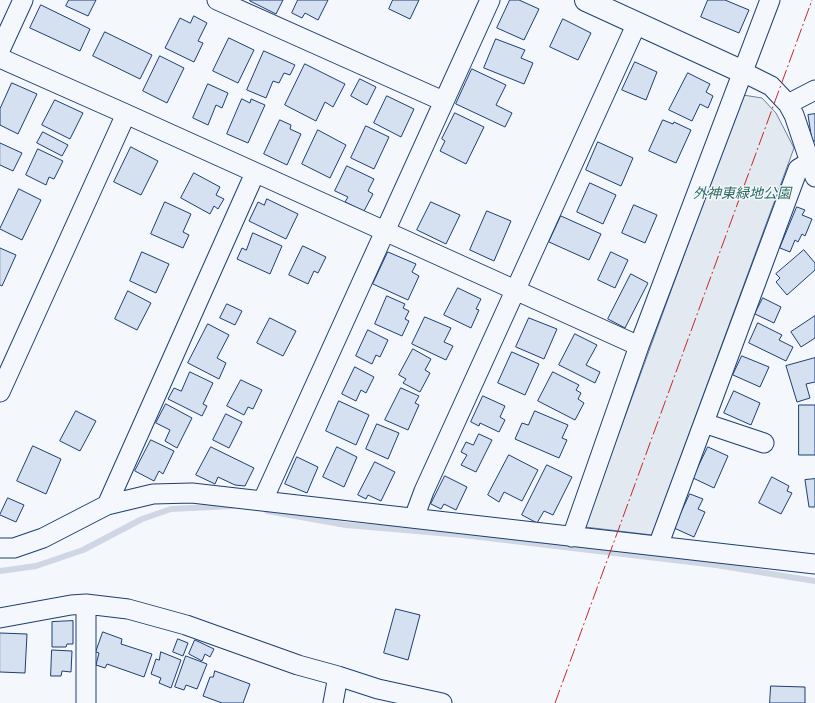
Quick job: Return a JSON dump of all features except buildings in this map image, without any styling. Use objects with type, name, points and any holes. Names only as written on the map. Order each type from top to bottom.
[{"type":"street","points":[[0,50],[23,0]]},
{"type":"street","points":[[217,0],[443,102]]},
{"type":"street","points":[[263,500],[490,0]]},
{"type":"street","points":[[586,0],[743,72],[770,86],[788,104],[794,115],[814,167],[798,169],[658,546]]},
{"type":"street","points":[[572,537],[639,346],[770,0]]},
{"type":"street","points":[[414,518],[424,490],[637,23]]},
{"type":"street","points":[[0,58],[639,346]]},
{"type":"street","points":[[788,104],[815,90]]},
{"type":"street","points":[[0,392],[126,114]]},
{"type":"street","points":[[108,505],[255,173]]},
{"type":"street","points":[[704,423],[764,443]]},
{"type":"street","points":[[0,548],[14,548],[43,538],[108,505],[153,494],[192,493],[815,564]]},
{"type":"street","points":[[0,618],[86,604],[128,609],[186,625],[298,665],[378,689],[442,703]]},
{"type":"street","points":[[86,604],[86,703]]},
{"type":"street","points":[[333,703],[338,676]]},
{"type":"green space","name":"外神東緑地公園","points":[[743,95],[762,98],[776,113],[794,148],[652,535],[585,527]]},
{"type":"waterway","points":[[0,571],[36,566],[83,550],[142,519],[171,509],[232,506]]},
{"type":"waterway","points":[[267,511],[346,525],[463,535],[716,565],[815,581]]},
{"type":"power","points":[[555,703],[812,0]]}]
